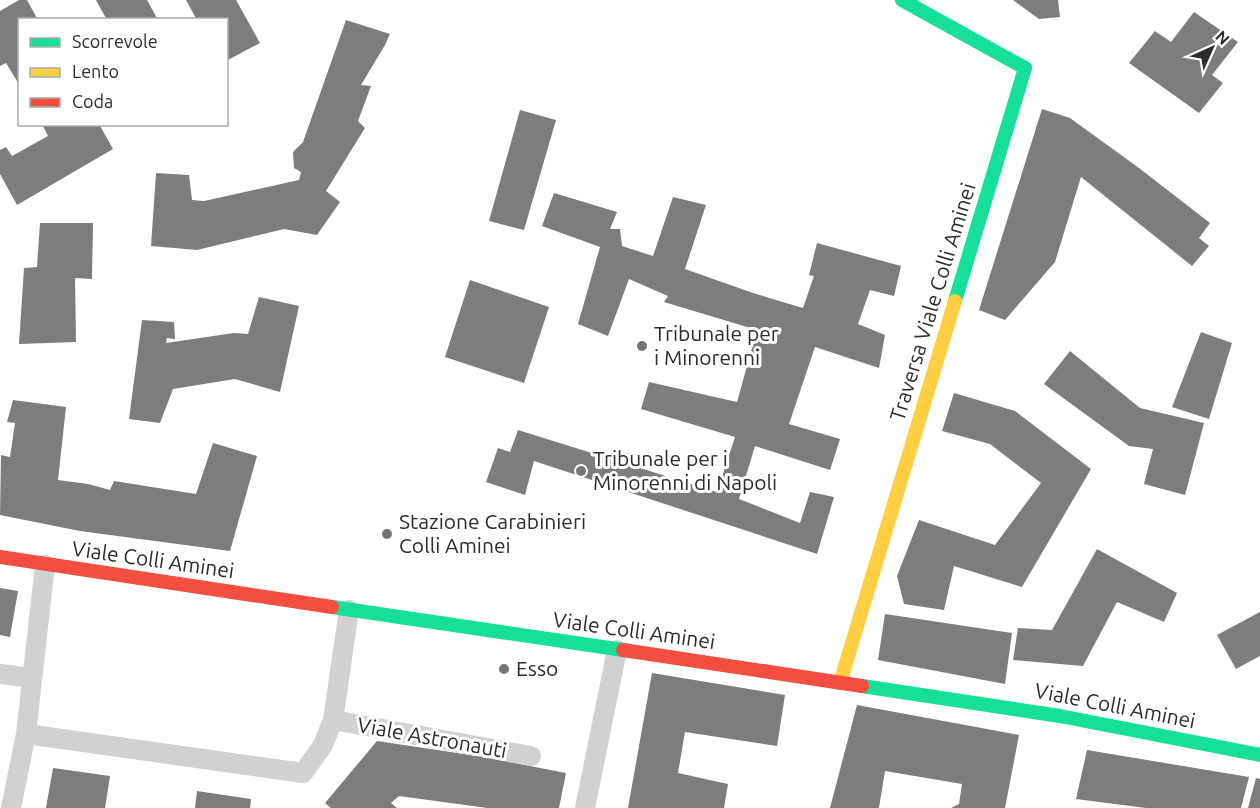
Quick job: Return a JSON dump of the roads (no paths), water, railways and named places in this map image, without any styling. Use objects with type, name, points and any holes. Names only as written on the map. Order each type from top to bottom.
[{"type":"main road","name":"Traversa Viale Colli Aminei","points":[[840,683],[1025,68],[903,0]]},
{"type":"main road","name":"Viale Colli Aminei","points":[[0,557],[1060,716],[1260,755]]},
{"type":"street","points":[[11,808],[26,734],[45,565]]},
{"type":"street","points":[[26,734],[303,773],[322,745],[333,720],[349,610]]},
{"type":"street","points":[[585,808],[617,650]]},
{"type":"street","points":[[0,674],[32,678]]},
{"type":"street","name":"Viale Astronauti","points":[[333,720],[531,756]]},
{"type":"place","name":"Tribunale per i Minorenni","points":[[642,346]]},
{"type":"place","name":"Tribunale per i Minorenni di Napoli","points":[[581,471]]},
{"type":"place","name":"Stazione Carabinieri Colli Aminei","points":[[387,534]]},
{"type":"place","name":"Esso","points":[[504,669]]}]
